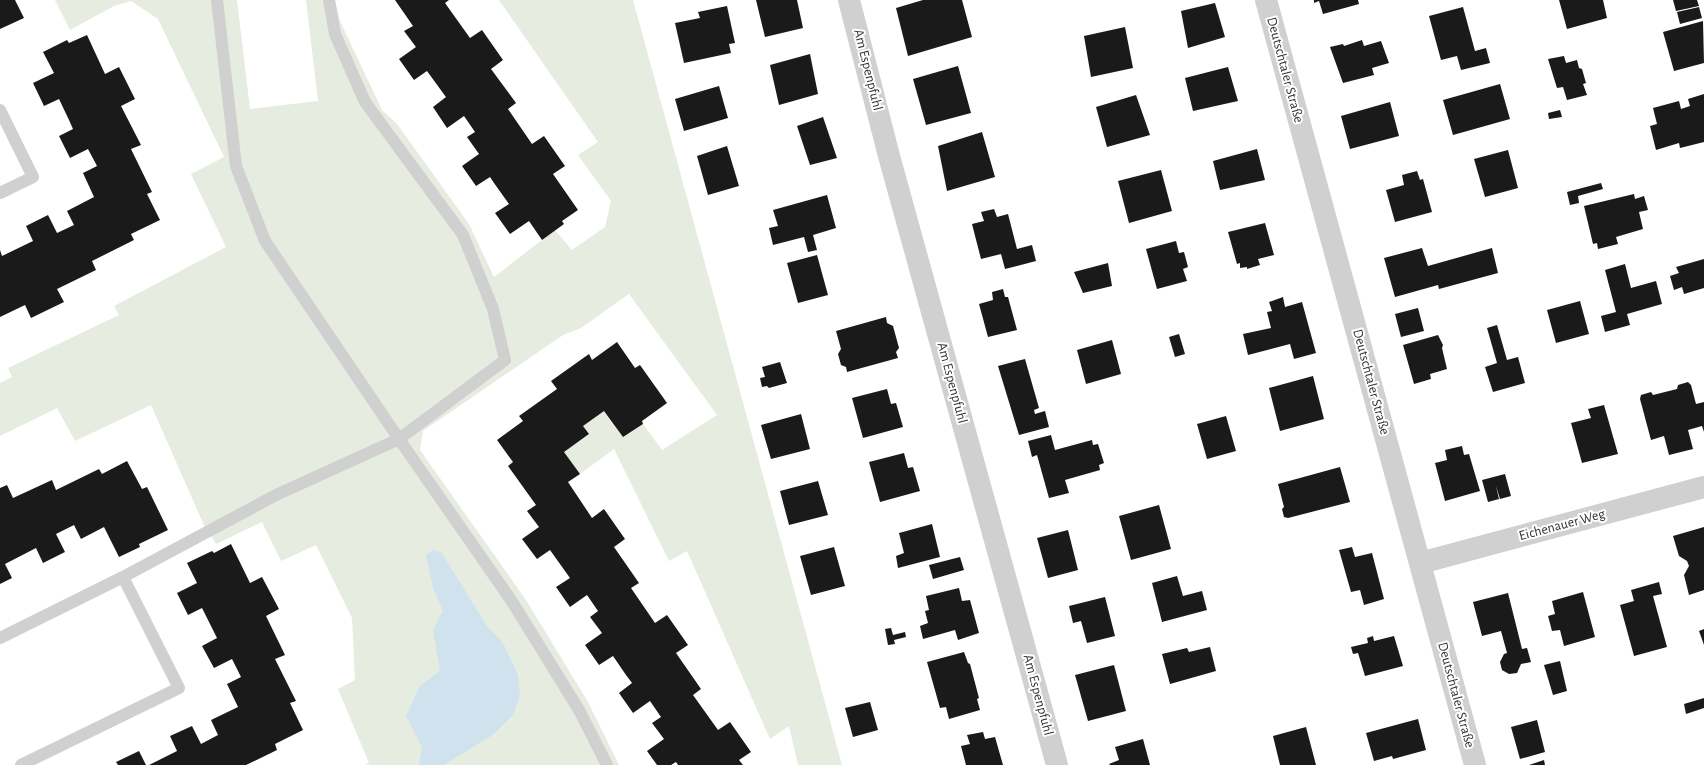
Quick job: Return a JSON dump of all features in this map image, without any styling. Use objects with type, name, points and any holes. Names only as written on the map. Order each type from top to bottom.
[{"type":"street","name":"Am Espenpfuhl","points":[[849,0],[889,156],[1057,765]]},
{"type":"street","name":"Deutschtaler Straße","points":[[1266,0],[1475,765]]},
{"type":"street","name":"Eichenauer Weg","points":[[1420,563],[1704,487]]},
{"type":"lane","points":[[217,0],[236,166],[265,241],[399,439],[511,600],[579,710],[607,765]]},
{"type":"lane","points":[[0,638],[123,577],[276,495],[399,439],[505,360],[493,309],[463,235],[365,102],[335,34],[328,0]]},
{"type":"lane","points":[[0,110],[33,177],[0,194]]},
{"type":"lane","points":[[21,765],[179,688],[123,577]]},
{"type":"shaded area","points":[[55,0],[237,0],[250,109],[318,101],[306,0],[335,0],[340,21],[382,110],[397,124],[469,224],[494,277],[555,230],[572,250],[605,227],[611,201],[578,155],[598,142],[499,0],[633,0],[842,765],[798,765],[789,726],[770,739],[687,551],[669,561],[614,449],[580,474],[564,452],[589,435],[583,426],[604,411],[623,437],[643,424],[662,450],[717,415],[629,294],[581,328],[563,335],[423,431],[420,450],[526,600],[588,702],[619,765],[365,765],[369,763],[338,689],[355,680],[352,618],[316,545],[281,561],[262,522],[216,544],[203,523],[151,405],[75,441],[57,408],[0,436],[0,383],[12,377],[8,368],[119,315],[114,306],[226,247],[191,174],[224,157],[158,19],[131,1],[114,6],[70,30]]},
{"type":"water","points":[[433,550],[441,552],[487,626],[503,643],[518,675],[520,695],[513,715],[494,734],[444,765],[419,765],[422,747],[406,716],[420,686],[440,671],[433,630],[443,611],[433,588],[426,555]]},
{"type":"building","points":[[0,0],[15,0],[24,18],[0,29]]},
{"type":"building","points":[[395,0],[449,0],[445,3],[470,38],[482,30],[503,60],[491,69],[516,103],[508,109],[532,144],[544,136],[565,166],[553,174],[578,210],[562,221],[564,224],[542,240],[529,221],[510,234],[495,213],[509,204],[490,177],[476,186],[462,166],[479,154],[467,137],[475,132],[464,116],[447,128],[433,107],[446,97],[427,71],[414,80],[399,59],[416,47],[404,31],[413,26]]},
{"type":"building","points":[[756,0],[797,0],[803,28],[765,37]]},
{"type":"building","points":[[923,0],[962,0],[972,37],[908,56],[896,8]]},
{"type":"building","points":[[1314,0],[1358,0],[1359,4],[1323,14],[1319,1],[1314,3]]},
{"type":"building","points":[[1559,0],[1603,0],[1607,18],[1567,29]]},
{"type":"building","points":[[1673,0],[1697,0],[1699,6],[1676,11]]},
{"type":"building","points":[[1215,3],[1225,37],[1188,48],[1181,11]]},
{"type":"building","points":[[727,6],[735,43],[729,44],[731,53],[684,63],[675,23],[700,18],[698,12]]},
{"type":"building","points":[[1463,7],[1475,51],[1486,48],[1490,63],[1461,70],[1457,56],[1441,60],[1429,16]]},
{"type":"building","points":[[1699,7],[1702,18],[1680,24],[1677,12]]},
{"type":"building","points":[[1703,21],[1704,63],[1674,71],[1663,32]]},
{"type":"building","points":[[1125,27],[1133,68],[1091,77],[1084,36]]},
{"type":"building","points":[[87,35],[105,74],[119,67],[135,99],[121,106],[141,145],[131,149],[152,192],[147,194],[160,220],[131,234],[134,240],[92,261],[96,270],[57,289],[64,302],[31,318],[25,305],[0,317],[0,250],[2,256],[33,241],[26,226],[48,215],[57,233],[74,225],[67,211],[94,197],[83,173],[97,166],[88,149],[70,158],[59,136],[73,129],[59,99],[44,106],[33,83],[54,73],[43,52],[67,40],[69,43]]},
{"type":"building","points":[[1362,40],[1364,46],[1381,41],[1389,63],[1372,68],[1374,75],[1343,83],[1330,47],[1343,44],[1344,46]]},
{"type":"building","points":[[810,54],[818,94],[779,105],[770,65]]},
{"type":"building","points":[[1564,56],[1566,63],[1577,60],[1579,68],[1582,69],[1586,83],[1583,84],[1587,95],[1567,100],[1563,87],[1557,88],[1548,59]]},
{"type":"building","points":[[958,66],[971,113],[926,125],[913,79]]},
{"type":"building","points":[[1228,67],[1238,101],[1193,111],[1185,78]]},
{"type":"building","points":[[1500,84],[1510,119],[1453,135],[1443,100]]},
{"type":"building","points":[[719,86],[728,118],[684,131],[675,99]]},
{"type":"building","points":[[1704,94],[1704,142],[1680,148],[1679,143],[1656,150],[1650,126],[1657,124],[1653,108],[1679,101],[1681,109],[1690,106],[1688,99]]},
{"type":"building","points":[[1136,95],[1150,135],[1107,147],[1096,107]]},
{"type":"building","points":[[1390,102],[1399,136],[1350,149],[1341,116]]},
{"type":"building","points":[[1560,110],[1562,117],[1549,119],[1548,113]]},
{"type":"building","points":[[823,117],[837,158],[810,165],[797,126]]},
{"type":"building","points":[[982,132],[995,177],[947,191],[938,146]]},
{"type":"building","points":[[727,146],[739,186],[708,195],[697,156]]},
{"type":"building","points":[[1257,149],[1265,180],[1220,190],[1213,161]]},
{"type":"building","points":[[1508,150],[1518,188],[1485,197],[1474,159]]},
{"type":"building","points":[[1161,170],[1172,211],[1129,223],[1118,181]]},
{"type":"building","points":[[1417,171],[1420,180],[1423,179],[1432,212],[1395,222],[1386,190],[1404,185],[1402,175]]},
{"type":"building","points":[[1601,183],[1603,189],[1578,196],[1579,203],[1570,205],[1567,192]]},
{"type":"building","points":[[1634,194],[1635,199],[1644,196],[1648,210],[1639,212],[1643,229],[1616,237],[1618,244],[1598,249],[1597,243],[1593,244],[1584,206]]},
{"type":"building","points":[[827,195],[836,228],[813,235],[817,250],[808,252],[804,237],[773,245],[769,228],[778,226],[773,210]]},
{"type":"building","points":[[994,209],[997,217],[1008,214],[1017,249],[1032,245],[1036,261],[1005,269],[1001,254],[981,259],[972,224],[984,221],[981,212]]},
{"type":"building","points":[[1265,223],[1274,255],[1258,259],[1260,265],[1247,269],[1247,267],[1240,268],[1240,263],[1237,264],[1228,232]]},
{"type":"building","points":[[1176,241],[1179,253],[1184,252],[1188,267],[1183,269],[1187,281],[1157,289],[1146,249]]},
{"type":"building","points":[[1422,248],[1428,266],[1492,248],[1498,273],[1439,289],[1438,285],[1395,297],[1384,258]]},
{"type":"building","points":[[817,255],[828,295],[798,303],[787,263]]},
{"type":"building","points":[[1704,259],[1704,288],[1684,294],[1682,287],[1674,290],[1670,276],[1679,273],[1676,267]]},
{"type":"building","points":[[1108,263],[1112,286],[1083,293],[1074,272]]},
{"type":"building","points":[[1625,264],[1631,288],[1656,281],[1662,304],[1627,314],[1630,325],[1605,332],[1601,316],[1616,312],[1605,270]]},
{"type":"building","points":[[1003,289],[1005,297],[1008,297],[1017,330],[988,337],[979,304],[993,300],[992,292]]},
{"type":"building","points":[[1283,297],[1285,307],[1302,302],[1316,353],[1294,359],[1290,344],[1248,355],[1243,334],[1271,328],[1267,312],[1272,311],[1269,302]]},
{"type":"building","points":[[1580,301],[1589,334],[1556,343],[1547,310]]},
{"type":"building","points":[[1418,308],[1424,331],[1401,337],[1395,314]]},
{"type":"building","points":[[886,317],[887,323],[893,326],[899,348],[896,352],[898,358],[847,372],[846,367],[841,365],[838,354],[841,349],[836,331]]},
{"type":"building","points":[[1497,325],[1507,360],[1518,357],[1525,383],[1493,392],[1485,367],[1497,363],[1487,328]]},
{"type":"building","points":[[1179,334],[1185,354],[1175,357],[1169,337]]},
{"type":"building","points":[[1438,335],[1443,345],[1442,348],[1447,369],[1430,374],[1431,379],[1414,384],[1403,345]]},
{"type":"building","points":[[1112,340],[1121,374],[1086,384],[1077,350]]},
{"type":"building","points":[[617,342],[635,368],[640,365],[667,403],[642,421],[643,424],[623,437],[604,411],[583,426],[589,434],[564,452],[580,474],[568,482],[592,518],[604,509],[625,539],[614,547],[639,583],[631,588],[655,623],[667,615],[688,645],[676,653],[701,689],[693,695],[718,730],[730,722],[751,752],[739,760],[743,765],[678,765],[676,762],[671,765],[657,765],[647,751],[664,739],[652,723],[661,717],[650,701],[633,713],[619,693],[632,683],[613,656],[599,665],[585,645],[602,633],[590,617],[598,611],[587,595],[570,607],[556,587],[570,578],[550,550],[537,559],[522,539],[539,527],[527,511],[536,505],[508,466],[513,462],[497,440],[523,421],[519,416],[557,389],[551,381],[589,354],[592,360]]},
{"type":"building","points":[[1025,359],[1039,408],[1034,410],[1035,414],[1045,411],[1049,427],[1019,435],[998,366]]},
{"type":"building","points":[[780,362],[787,383],[769,388],[767,386],[762,387],[760,378],[765,377],[762,367]]},
{"type":"building","points":[[1313,376],[1324,419],[1280,431],[1269,388]]},
{"type":"building","points":[[1688,382],[1691,385],[1696,404],[1704,402],[1704,432],[1702,426],[1688,430],[1693,449],[1669,455],[1664,436],[1651,440],[1640,399],[1641,395],[1651,392],[1653,395],[1677,389],[1678,385]]},
{"type":"building","points":[[887,389],[891,404],[896,403],[903,427],[863,438],[852,398]]},
{"type":"building","points":[[1604,405],[1618,454],[1582,463],[1571,423],[1591,418],[1588,409]]},
{"type":"building","points":[[801,414],[810,449],[771,459],[761,425]]},
{"type":"building","points":[[1226,416],[1236,451],[1207,459],[1197,424]]},
{"type":"building","points":[[1051,435],[1055,450],[1092,440],[1093,445],[1098,444],[1104,463],[1099,465],[1100,470],[1065,480],[1069,493],[1049,498],[1037,455],[1032,457],[1028,441]]},
{"type":"building","points":[[1462,446],[1464,455],[1469,454],[1480,491],[1445,501],[1435,463],[1447,460],[1445,450]]},
{"type":"building","points":[[904,453],[908,468],[913,467],[920,491],[880,502],[869,462]]},
{"type":"building","points":[[127,461],[142,489],[147,487],[168,530],[139,544],[140,547],[119,557],[104,527],[81,539],[74,525],[56,534],[65,552],[43,563],[36,548],[5,564],[12,578],[0,584],[0,488],[7,485],[13,498],[52,480],[56,490],[99,469],[102,474]]},
{"type":"building","points":[[1340,467],[1350,502],[1288,518],[1284,517],[1282,509],[1284,507],[1278,484]]},
{"type":"building","points":[[1505,474],[1511,496],[1500,499],[1496,486],[1499,499],[1488,502],[1482,480]]},
{"type":"building","points":[[818,481],[828,515],[789,525],[780,491]]},
{"type":"building","points":[[1159,505],[1171,549],[1131,560],[1119,516]]},
{"type":"building","points":[[932,524],[940,557],[898,568],[896,556],[904,553],[899,533]]},
{"type":"building","points":[[1704,527],[1704,590],[1689,595],[1684,575],[1689,566],[1687,561],[1679,556],[1673,536]]},
{"type":"building","points":[[1068,530],[1078,570],[1048,578],[1037,538]]},
{"type":"building","points":[[231,544],[250,583],[262,577],[279,609],[266,616],[285,655],[275,659],[296,701],[290,703],[303,730],[275,744],[277,750],[246,765],[149,765],[177,751],[170,736],[192,726],[201,744],[218,735],[211,720],[238,707],[227,684],[241,677],[232,659],[214,668],[202,646],[217,638],[202,608],[188,615],[177,593],[197,583],[187,563],[212,551],[214,553]]},
{"type":"building","points":[[834,547],[845,586],[811,595],[800,556]]},
{"type":"building","points":[[1352,547],[1355,557],[1372,553],[1384,599],[1364,605],[1360,590],[1351,592],[1339,550]]},
{"type":"building","points":[[960,557],[964,570],[933,579],[929,565]]},
{"type":"building","points":[[1177,576],[1183,596],[1202,591],[1207,610],[1162,622],[1152,583]]},
{"type":"building","points":[[1659,582],[1662,594],[1653,596],[1667,647],[1634,656],[1620,605],[1634,601],[1631,590]]},
{"type":"building","points":[[959,588],[962,601],[970,600],[979,633],[958,640],[955,630],[923,639],[920,626],[928,623],[925,611],[929,610],[926,596]]},
{"type":"building","points":[[1583,592],[1595,637],[1564,646],[1560,630],[1552,631],[1548,616],[1555,614],[1552,601]]},
{"type":"building","points":[[1508,593],[1522,649],[1527,648],[1531,662],[1521,664],[1517,673],[1509,674],[1502,670],[1500,662],[1504,654],[1507,653],[1501,631],[1482,636],[1473,602]]},
{"type":"building","points":[[1105,597],[1115,636],[1087,643],[1081,621],[1073,623],[1069,606]]},
{"type":"building","points":[[891,628],[893,635],[905,632],[906,637],[894,640],[895,644],[888,645],[885,629]]},
{"type":"building","points":[[1704,629],[1704,645],[1699,631]]},
{"type":"building","points":[[1373,636],[1374,641],[1394,636],[1403,666],[1365,676],[1358,653],[1353,654],[1351,647],[1368,643],[1367,638]]},
{"type":"building","points":[[1210,647],[1216,671],[1170,684],[1162,654],[1187,648],[1189,652]]},
{"type":"building","points":[[964,652],[968,663],[970,664],[979,698],[977,699],[980,710],[949,719],[946,707],[940,708],[927,662]]},
{"type":"building","points":[[1560,661],[1567,691],[1553,695],[1544,665]]},
{"type":"building","points":[[1114,665],[1126,711],[1088,721],[1075,675]]},
{"type":"building","points":[[1704,698],[1704,708],[1686,714],[1684,704]]},
{"type":"building","points":[[870,702],[878,730],[853,737],[845,708]]},
{"type":"building","points":[[1418,719],[1426,750],[1393,759],[1392,756],[1374,761],[1366,733]]},
{"type":"building","points":[[1537,720],[1545,752],[1520,759],[1511,727]]},
{"type":"building","points":[[1306,727],[1316,765],[1280,765],[1273,736]]},
{"type":"building","points":[[983,732],[985,739],[995,737],[1003,765],[966,765],[961,746],[970,744],[967,735]]},
{"type":"building","points":[[1143,739],[1150,765],[1109,764],[1119,760],[1115,747]]},
{"type":"building","points":[[139,751],[146,765],[118,765],[116,762]]},
{"type":"building","points":[[1544,760],[1545,765],[1529,765]]}]
